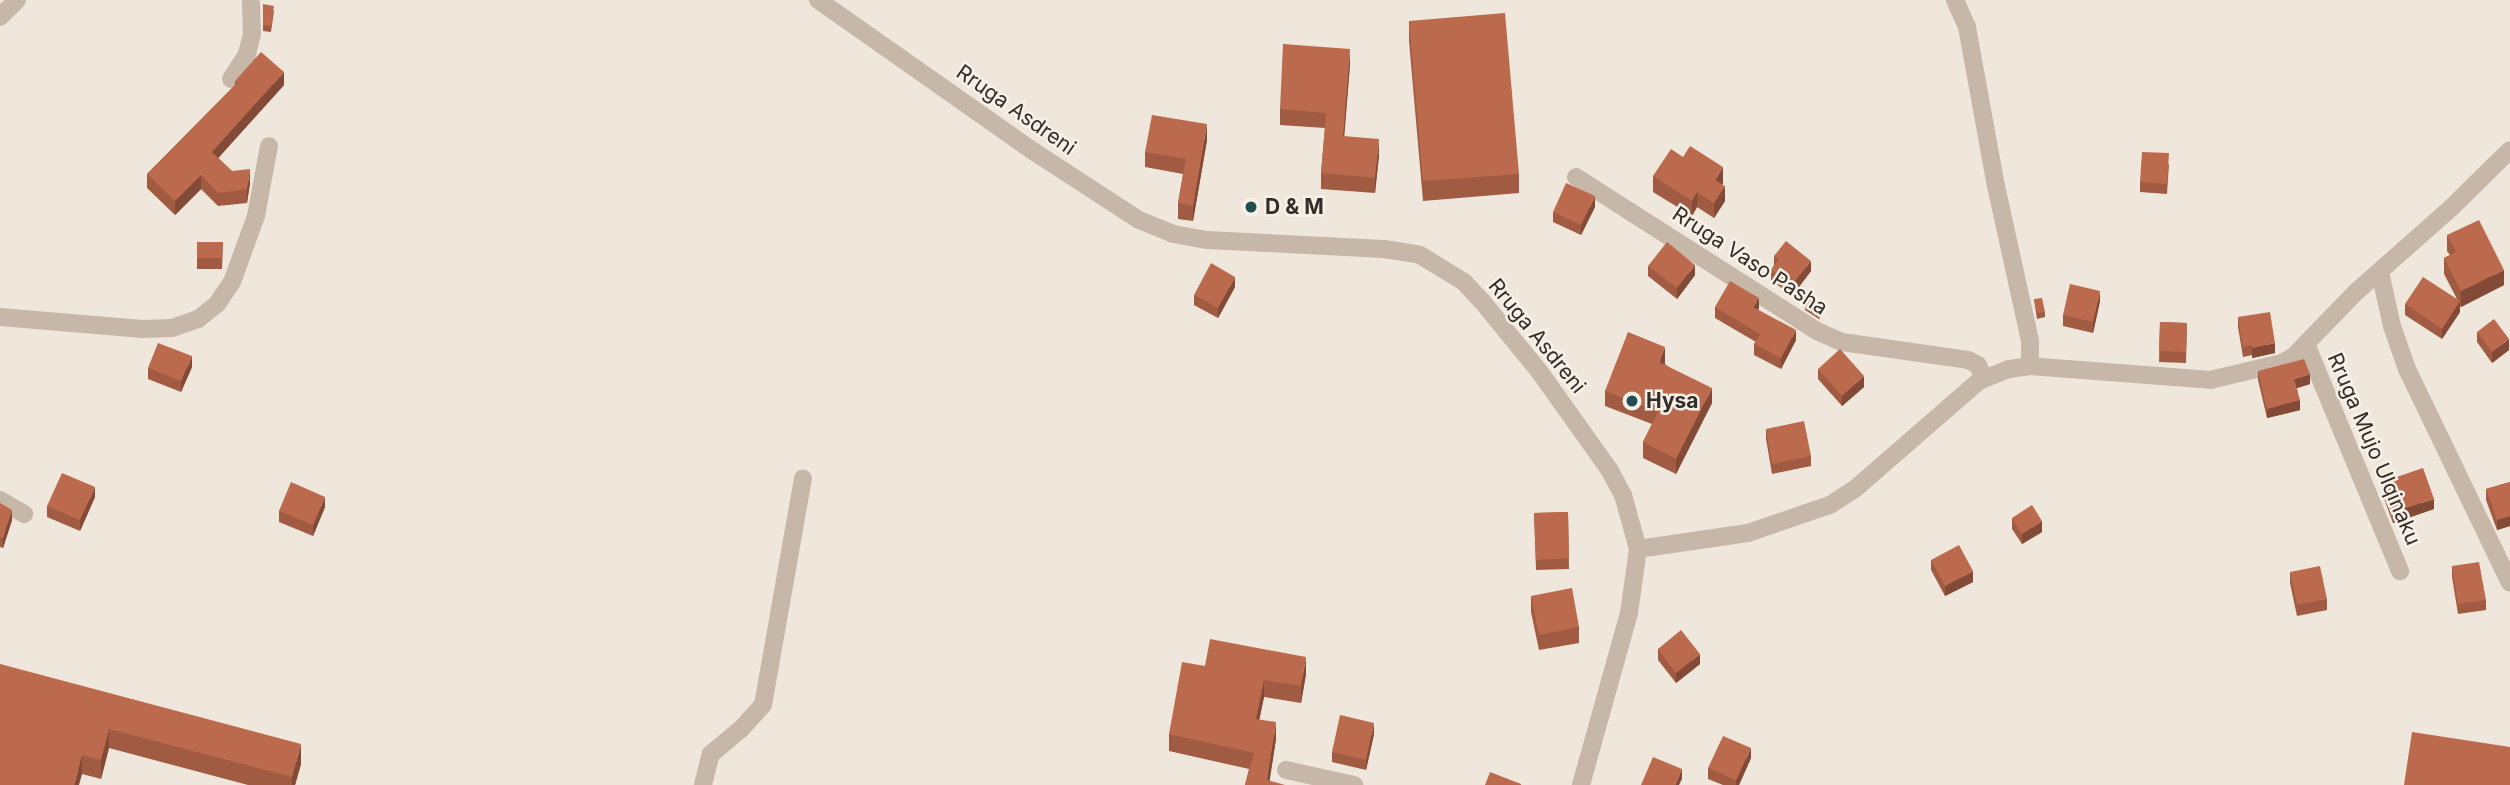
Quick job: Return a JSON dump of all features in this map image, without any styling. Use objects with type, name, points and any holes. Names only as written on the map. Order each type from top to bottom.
[{"type":"street","points":[[0,17],[17,0]]},
{"type":"street","points":[[231,79],[247,54],[252,34],[251,0]]},
{"type":"street","name":"Rruga Asdreni","points":[[818,0],[1033,151],[1139,220],[1172,234],[1207,240],[1384,249],[1420,255],[1464,282],[1513,336],[1589,437],[1623,495],[1638,549],[1629,613],[1581,785]]},
{"type":"street","points":[[1638,549],[1748,533],[1830,505],[1856,488],[1984,379],[2009,369],[2031,366],[2030,341],[1996,186],[1967,27],[1955,0]]},
{"type":"street","points":[[0,317],[142,329],[172,328],[198,320],[217,304],[232,282],[256,216],[269,146]]},
{"type":"street","name":"Rruga Mujo Ulqinaku","points":[[2031,366],[2210,380],[2283,363],[2510,150]]},
{"type":"street","name":"Rruga Vaso Pasha","points":[[1576,177],[1816,331],[1842,342],[1968,360],[1978,365],[1984,379]]},
{"type":"street","points":[[2380,272],[2392,326],[2407,369],[2510,583]]},
{"type":"street","name":"Rruga Mujo Ulqinaku","points":[[2306,344],[2400,571]]},
{"type":"street","points":[[703,785],[711,754],[742,728],[763,705],[803,479]]},
{"type":"street","points":[[0,500],[24,514]]},
{"type":"street","points":[[1286,770],[1354,785]]},
{"type":"building","points":[[263,4],[274,6],[271,26],[263,25]]},
{"type":"building","points":[[1505,13],[1519,174],[1423,181],[1409,21]]},
{"type":"building","points":[[1283,44],[1350,49],[1343,136],[1379,139],[1375,178],[1321,173],[1326,113],[1280,109]]},
{"type":"building","points":[[261,52],[284,72],[212,152],[232,171],[250,169],[247,189],[218,193],[201,175],[175,201],[147,174],[237,83],[235,81]]},
{"type":"building","points":[[1152,115],[1207,124],[1193,206],[1178,203],[1186,159],[1145,152]]},
{"type":"building","points":[[1690,146],[1723,167],[1715,180],[1725,186],[1714,203],[1697,192],[1692,201],[1653,176],[1671,149],[1683,157]]},
{"type":"building","points":[[2142,152],[2169,153],[2167,184],[2140,182]]},
{"type":"building","points":[[1566,183],[1595,196],[1581,225],[1553,212]]},
{"type":"building","points":[[2479,220],[2504,270],[2461,291],[2444,258],[2456,252],[2447,235]]},
{"type":"building","points":[[1786,241],[1811,261],[1792,285],[1771,270],[1779,259],[1774,256]]},
{"type":"building","points":[[197,242],[223,242],[222,258],[197,258]]},
{"type":"building","points":[[1667,242],[1695,265],[1677,288],[1648,266]]},
{"type":"building","points":[[1211,263],[1235,277],[1218,308],[1194,295]]},
{"type":"building","points":[[2423,277],[2460,301],[2442,329],[2405,304]]},
{"type":"building","points":[[1730,281],[1759,298],[1753,307],[1796,330],[1781,358],[1754,344],[1760,334],[1715,307]]},
{"type":"building","points":[[2070,284],[2100,291],[2093,322],[2063,315]]},
{"type":"building","points":[[1811,297],[1824,305],[1819,313],[1805,305]]},
{"type":"building","points":[[2042,298],[2045,312],[2037,313],[2034,299]]},
{"type":"building","points":[[2270,312],[2275,343],[2252,348],[2252,345],[2243,347],[2238,317]]},
{"type":"building","points":[[2494,319],[2509,339],[2492,352],[2477,332]]},
{"type":"building","points":[[2160,322],[2187,323],[2186,352],[2159,351]]},
{"type":"building","points":[[1628,332],[1665,347],[1659,362],[1712,388],[1676,459],[1643,442],[1658,412],[1605,391]]},
{"type":"building","points":[[158,343],[192,356],[181,381],[148,368]]},
{"type":"building","points":[[1840,349],[1864,376],[1842,396],[1818,369]]},
{"type":"building","points":[[2304,359],[2310,374],[2294,379],[2300,400],[2267,409],[2258,371]]},
{"type":"building","points":[[1804,421],[1811,456],[1772,464],[1766,429]]},
{"type":"building","points":[[2423,468],[2434,499],[2393,512],[2382,482]]},
{"type":"building","points":[[62,473],[95,487],[80,520],[47,506]]},
{"type":"building","points":[[291,482],[325,497],[313,525],[279,511]]},
{"type":"building","points":[[2510,482],[2510,516],[2497,520],[2486,489]]},
{"type":"building","points":[[0,503],[12,510],[3,538],[0,537]]},
{"type":"building","points":[[2032,505],[2042,521],[2022,534],[2012,518]]},
{"type":"building","points":[[1568,512],[1569,558],[1536,560],[1534,513]]},
{"type":"building","points":[[1959,545],[1973,571],[1945,586],[1931,560]]},
{"type":"building","points":[[2479,562],[2486,600],[2458,604],[2452,566]]},
{"type":"building","points":[[2320,566],[2327,599],[2297,605],[2290,572]]},
{"type":"building","points":[[1572,588],[1579,627],[1539,635],[1531,596]]},
{"type":"building","points":[[1681,630],[1700,654],[1676,673],[1658,649]]},
{"type":"building","points":[[1210,639],[1306,657],[1301,686],[1264,680],[1256,719],[1276,722],[1267,780],[1285,785],[1245,785],[1254,753],[1169,734],[1182,662],[1205,666]]},
{"type":"building","points":[[0,664],[301,744],[292,777],[109,729],[101,760],[82,755],[74,785],[0,785]]},
{"type":"building","points":[[1340,715],[1374,723],[1366,760],[1332,752]]},
{"type":"building","points":[[2412,732],[2510,747],[2510,785],[2404,785]]},
{"type":"building","points":[[1723,736],[1751,748],[1736,780],[1708,768]]},
{"type":"building","points":[[1653,757],[1682,769],[1675,785],[1641,785]]},
{"type":"building","points":[[1490,772],[1521,784],[1521,785],[1485,785]]},
{"type":"place","name":"D & M","points":[[1251,207]]},
{"type":"place","name":"Hysa","points":[[1632,401]]}]
